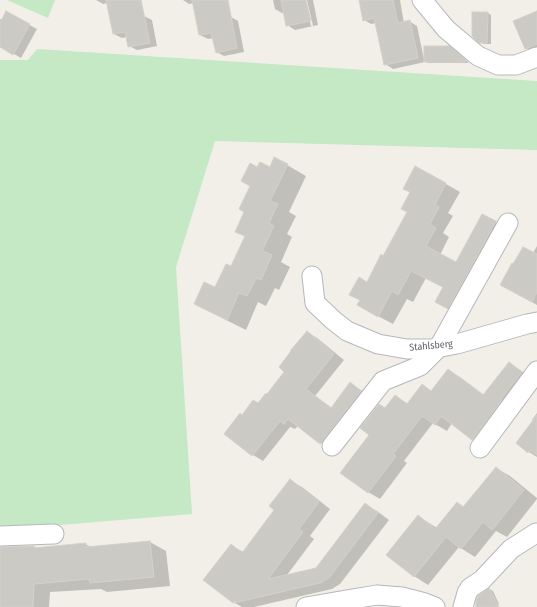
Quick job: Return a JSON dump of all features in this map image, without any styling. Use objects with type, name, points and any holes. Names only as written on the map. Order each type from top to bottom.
[{"type":"street","points":[[422,0],[446,28],[478,56],[498,65],[516,65],[537,57]]},
{"type":"street","points":[[332,446],[383,381],[420,366],[439,347],[508,223]]},
{"type":"street","name":"Stahlsberg","points":[[312,276],[315,303],[347,331],[378,344],[407,349],[431,349],[457,344],[537,322]]},
{"type":"street","points":[[480,448],[537,372]]},
{"type":"street","points":[[463,607],[470,588],[482,580],[511,549],[536,533]]},
{"type":"street","points":[[0,536],[54,534]]},
{"type":"street","points":[[312,606],[377,596],[402,597],[436,607]]},
{"type":"green space","points":[[7,0],[55,0],[48,18]]},
{"type":"green space","points":[[37,49],[537,81],[537,150],[215,141],[176,267],[192,514],[0,530],[0,60],[28,60]]},
{"type":"building","points":[[106,0],[141,0],[150,43],[128,47],[125,32],[113,34]]},
{"type":"building","points":[[192,0],[228,0],[237,48],[216,53],[211,33],[199,35]]},
{"type":"building","points":[[281,0],[306,0],[311,21],[286,26]]},
{"type":"building","points":[[359,0],[393,0],[398,23],[410,20],[418,58],[384,65],[374,18],[363,21]]},
{"type":"building","points":[[6,11],[30,24],[13,55],[0,47],[0,23]]},
{"type":"building","points":[[537,11],[537,44],[525,49],[513,21]]},
{"type":"building","points":[[472,12],[488,12],[487,43],[479,43],[472,36]]},
{"type":"building","points":[[424,46],[450,46],[465,59],[465,62],[424,62]]},
{"type":"building","points":[[274,157],[288,164],[270,201],[278,204],[269,223],[274,226],[262,251],[272,255],[261,280],[256,278],[247,296],[239,293],[227,320],[194,304],[204,282],[215,287],[226,264],[231,266],[245,236],[235,232],[244,212],[239,209],[250,186],[241,181],[250,163],[257,167],[260,162],[270,167]]},
{"type":"building","points":[[415,166],[446,183],[435,205],[439,207],[430,224],[436,228],[426,246],[456,262],[482,214],[496,221],[448,309],[435,302],[443,287],[411,271],[398,295],[392,291],[378,317],[357,305],[360,300],[349,295],[359,277],[367,282],[381,254],[383,256],[407,212],[401,209],[410,192],[403,189]]},
{"type":"building","points":[[523,247],[537,254],[537,292],[532,302],[500,285]]},
{"type":"building","points":[[307,331],[334,354],[306,389],[331,408],[350,382],[361,391],[320,444],[288,419],[284,424],[280,421],[252,456],[224,434],[240,413],[242,415],[253,400],[258,403],[266,393],[267,394],[284,372],[279,367]]},
{"type":"building","points":[[509,362],[522,372],[472,440],[441,416],[435,425],[422,416],[393,454],[396,456],[368,493],[340,473],[369,435],[360,428],[379,404],[385,408],[395,395],[407,404],[422,384],[431,391],[448,369],[483,395]]},
{"type":"building","points":[[537,415],[537,455],[530,450],[528,453],[516,443]]},
{"type":"building","points":[[496,467],[524,490],[492,530],[483,522],[461,549],[446,537],[414,577],[386,555],[418,515],[435,529],[457,502],[463,507]]},
{"type":"building","points":[[290,479],[319,502],[299,529],[303,532],[268,579],[316,568],[365,503],[378,513],[329,578],[320,583],[233,603],[203,580],[231,544],[242,553],[274,510],[269,506]]},
{"type":"building","points":[[150,541],[154,577],[90,583],[89,579],[34,584],[33,607],[0,607],[0,547],[34,546],[34,548],[86,543],[86,547]]},
{"type":"building","points":[[489,588],[499,607],[476,607],[478,596]]}]
